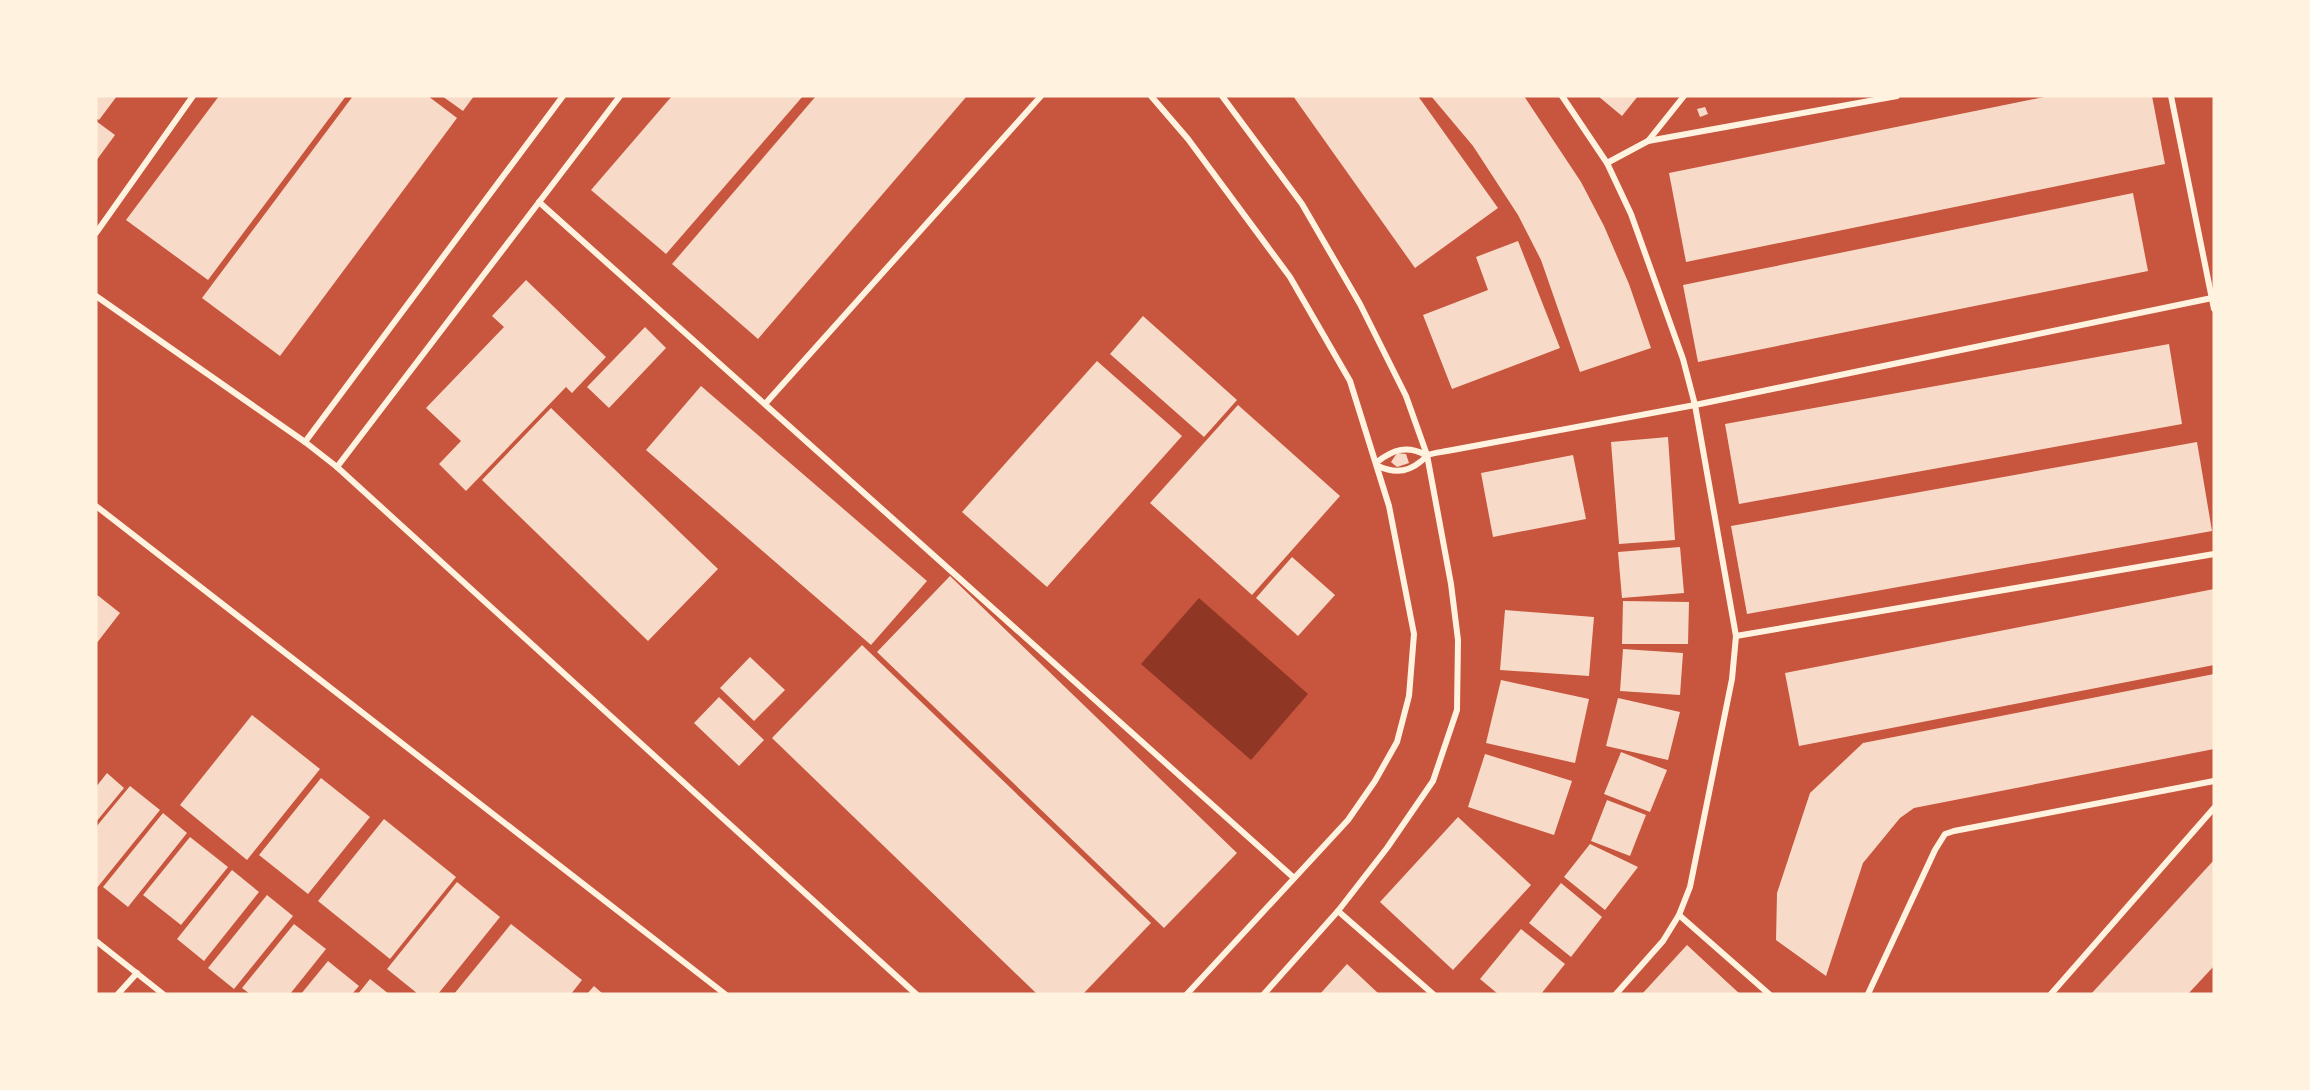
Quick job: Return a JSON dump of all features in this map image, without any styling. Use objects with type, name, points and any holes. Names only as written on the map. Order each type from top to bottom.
[{"type":"street","points":[[96,233],[193,96]]},
{"type":"street","points":[[305,442],[563,96]]},
{"type":"street","points":[[337,467],[620,96]]},
{"type":"street","points":[[765,404],[1041,96]]},
{"type":"street","points":[[1152,96],[1188,139],[1290,277],[1350,381],[1389,506],[1414,634],[1408,696],[1397,742],[1375,781],[1347,820],[1187,994]]},
{"type":"street","points":[[1222,96],[1302,204],[1360,304],[1406,396],[1427,455],[1451,584],[1458,640],[1457,710],[1433,781],[1387,848],[1338,911],[1264,994]]},
{"type":"street","points":[[1562,96],[1607,163],[1639,236],[1683,358],[1695,405],[1736,636],[1732,679],[1689,887],[1679,915],[1663,941],[1616,994]]},
{"type":"street","points":[[1648,141],[1684,96]]},
{"type":"street","points":[[1607,163],[1648,141],[1897,96]]},
{"type":"street","points":[[2171,96],[2214,309]]},
{"type":"street","points":[[539,202],[1294,878]]},
{"type":"street","points":[[96,296],[305,442],[337,467],[916,994]]},
{"type":"street","points":[[1377,464],[1388,471],[1408,469],[1427,455],[1695,405],[2212,298]]},
{"type":"street","points":[[1377,464],[1388,453],[1399,449],[1418,451],[1427,455]]},
{"type":"street","points":[[96,506],[725,994]]},
{"type":"street","points":[[1736,636],[2214,554]]},
{"type":"street","points":[[1868,994],[1935,849],[1945,834],[2214,781]]},
{"type":"street","points":[[2051,994],[2214,808]]},
{"type":"street","points":[[1338,911],[1432,994]]},
{"type":"street","points":[[1679,915],[1769,994]]},
{"type":"street","points":[[96,942],[163,994]]},
{"type":"street","points":[[118,994],[137,974]]},
{"type":"shaded area","points":[[1199,598],[1308,694],[1251,760],[1141,664]]},
{"type":"building","points":[[96,96],[117,96],[99,120],[96,118]]},
{"type":"building","points":[[219,96],[346,96],[208,280],[126,220]]},
{"type":"building","points":[[353,96],[428,96],[457,118],[280,356],[202,298]]},
{"type":"building","points":[[442,96],[474,96],[463,111]]},
{"type":"building","points":[[672,96],[803,96],[666,254],[591,190]]},
{"type":"building","points":[[816,96],[967,96],[758,339],[672,264]]},
{"type":"building","points":[[1293,96],[1418,96],[1498,208],[1415,268]]},
{"type":"building","points":[[1431,96],[1524,96],[1581,182],[1604,226],[1629,284],[1651,348],[1580,372],[1541,260],[1518,215],[1473,146]]},
{"type":"building","points":[[1598,96],[1638,96],[1622,116]]},
{"type":"building","points":[[2049,96],[2152,96],[2165,164],[1686,262],[1669,173]]},
{"type":"building","points":[[1705,107],[1708,114],[1700,117],[1697,109]]},
{"type":"building","points":[[96,121],[115,135],[96,161]]},
{"type":"building","points":[[2133,193],[2148,271],[1698,362],[1683,285]]},
{"type":"building","points":[[1518,241],[1560,348],[1452,389],[1423,315],[1488,290],[1476,257]]},
{"type":"building","points":[[526,280],[606,357],[572,393],[566,387],[466,491],[439,464],[461,441],[426,408],[504,327],[492,316]]},
{"type":"building","points":[[1143,316],[1237,400],[1204,437],[1110,354]]},
{"type":"building","points":[[645,327],[666,348],[609,408],[587,387]]},
{"type":"building","points":[[2169,344],[2182,424],[1739,504],[1725,424]]},
{"type":"building","points":[[1097,361],[1182,436],[1047,587],[962,512]]},
{"type":"building","points":[[701,386],[927,581],[871,645],[646,450]]},
{"type":"building","points":[[1238,405],[1340,496],[1252,595],[1150,503]]},
{"type":"building","points":[[551,408],[718,569],[648,641],[482,480]]},
{"type":"building","points":[[1668,437],[1675,540],[1619,544],[1611,442]]},
{"type":"building","points":[[2197,442],[2212,531],[1747,614],[1731,526]]},
{"type":"building","points":[[1397,453],[1406,454],[1409,463],[1397,467],[1391,462]]},
{"type":"building","points":[[1573,455],[1586,519],[1493,537],[1481,473]]},
{"type":"building","points":[[1680,547],[1684,593],[1622,598],[1618,552]]},
{"type":"building","points":[[1292,557],[1335,595],[1298,636],[1256,598]]},
{"type":"building","points":[[950,576],[1237,853],[1164,928],[877,652]]},
{"type":"building","points":[[2214,589],[2214,665],[1799,746],[1785,673]]},
{"type":"building","points":[[96,594],[120,613],[96,644]]},
{"type":"building","points":[[1623,601],[1689,602],[1688,644],[1622,644]]},
{"type":"building","points":[[1505,610],[1594,617],[1589,676],[1500,670]]},
{"type":"building","points":[[862,645],[1151,923],[1083,994],[1037,994],[772,738]]},
{"type":"building","points":[[1623,649],[1683,653],[1680,695],[1620,691]]},
{"type":"building","points":[[750,657],[785,690],[754,721],[720,688]]},
{"type":"building","points":[[2214,674],[2214,749],[1914,808],[1900,818],[1863,863],[1826,976],[1776,940],[1777,893],[1810,793],[1863,743]]},
{"type":"building","points":[[1501,680],[1589,699],[1575,763],[1486,743]]},
{"type":"building","points":[[719,697],[764,740],[739,766],[694,723]]},
{"type":"building","points":[[1618,698],[1680,712],[1668,760],[1606,746]]},
{"type":"building","points":[[252,715],[320,769],[247,860],[180,805]]},
{"type":"building","points":[[1621,752],[1667,770],[1650,812],[1604,794]]},
{"type":"building","points":[[1485,754],[1572,781],[1554,835],[1468,807]]},
{"type":"building","points":[[107,773],[124,788],[96,822],[96,787]]},
{"type":"building","points":[[321,778],[370,817],[308,894],[259,855]]},
{"type":"building","points":[[130,786],[160,810],[96,889],[96,827]]},
{"type":"building","points":[[1607,800],[1646,815],[1630,856],[1591,841]]},
{"type":"building","points":[[163,813],[187,833],[128,907],[103,887]]},
{"type":"building","points":[[1458,817],[1531,885],[1453,970],[1380,902]]},
{"type":"building","points":[[384,819],[456,877],[390,959],[318,901]]},
{"type":"building","points":[[190,837],[228,867],[181,925],[143,895]]},
{"type":"building","points":[[1590,844],[1638,867],[1605,910],[1564,877]]},
{"type":"building","points":[[2214,860],[2214,966],[2188,994],[2091,994]]},
{"type":"building","points":[[232,870],[259,892],[204,961],[177,939]]},
{"type":"building","points":[[457,882],[500,917],[438,994],[418,994],[387,969]]},
{"type":"building","points":[[1561,883],[1602,917],[1571,957],[1529,923]]},
{"type":"building","points":[[267,895],[293,916],[234,989],[208,968]]},
{"type":"building","points":[[294,924],[326,949],[290,994],[250,994],[242,988]]},
{"type":"building","points":[[511,924],[582,980],[571,994],[454,994]]},
{"type":"building","points":[[1521,929],[1565,964],[1541,994],[1498,994],[1480,979]]},
{"type":"building","points":[[1687,945],[1728,983],[1740,994],[1642,994]]},
{"type":"building","points":[[328,961],[359,986],[352,994],[301,994]]},
{"type":"building","points":[[1347,964],[1379,994],[1320,994]]},
{"type":"building","points":[[370,979],[389,994],[358,994]]},
{"type":"building","points":[[594,986],[603,994],[587,994]]}]
